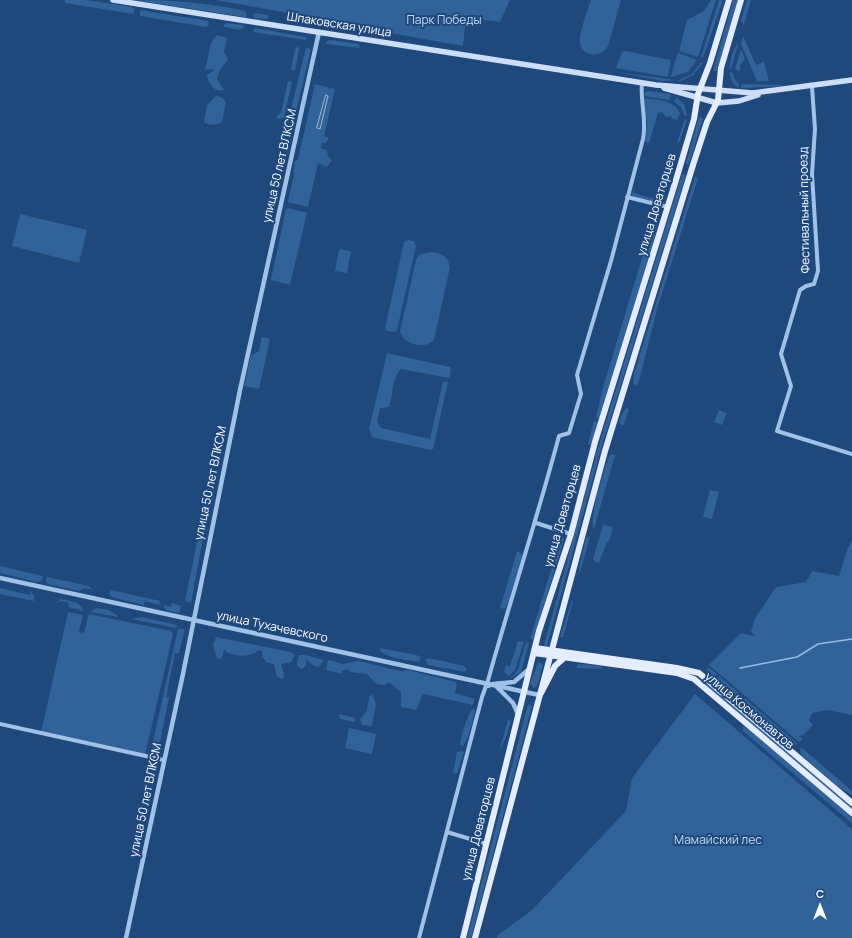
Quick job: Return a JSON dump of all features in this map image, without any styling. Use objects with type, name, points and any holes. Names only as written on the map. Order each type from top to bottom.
[{"type":"main road","name":"Шпаковская улица","points":[[113,0],[656,85],[746,93],[766,93],[852,80]]},
{"type":"main road","name":"улица Доваторцев","points":[[463,938],[519,717],[534,650],[571,534],[596,442],[668,207],[694,119],[696,102],[729,0]]},
{"type":"main road","name":"улица Доваторцев","points":[[475,938],[539,695],[548,654],[554,639],[618,407],[704,132],[717,105],[721,68],[741,0]]},
{"type":"main road","name":"Шпаковская улица","points":[[656,85],[717,105],[739,101],[766,93]]},
{"type":"main road","points":[[554,639],[557,647],[565,656]]},
{"type":"main road","points":[[534,650],[548,654],[565,656]]},
{"type":"main road","points":[[539,695],[556,666],[565,656]]},
{"type":"main road","name":"улица Космонавтов","points":[[565,656],[677,668],[699,674],[852,803]]},
{"type":"main road","name":"улица Космонавтов","points":[[565,656],[677,673],[694,679],[852,813]]},
{"type":"street","name":"улица 50 лет ВЛКСМ","points":[[126,938],[194,620],[240,390],[320,32]]},
{"type":"street","points":[[491,685],[500,634],[536,523],[559,436],[569,433],[581,394],[577,375],[610,262],[645,129],[641,96],[642,83]]},
{"type":"street","name":"Фестивальный проезд","points":[[812,87],[815,129],[812,174],[818,271],[814,284],[806,286],[800,290],[781,354],[791,386],[777,431],[852,454]]},
{"type":"street","points":[[627,197],[668,207]]},
{"type":"street","points":[[536,523],[571,534]]},
{"type":"street","name":"улица Тухачевского","points":[[0,578],[539,695]]},
{"type":"street","points":[[419,938],[482,696],[486,686],[514,682],[522,677],[530,666]]},
{"type":"street","points":[[491,685],[513,703],[519,717]]},
{"type":"street","points":[[0,724],[164,760]]},
{"type":"street","points":[[447,832],[487,844]]},
{"type":"green space","points":[[65,0],[86,0],[132,7],[135,10],[133,14],[65,3]]},
{"type":"green space","points":[[135,0],[177,1],[204,4],[245,11],[247,15],[245,17]]},
{"type":"green space","name":"Парк Победы","points":[[216,0],[510,0],[500,22],[466,18],[463,46],[362,28],[362,31],[310,23],[310,19],[291,16],[283,12]]},
{"type":"green space","points":[[591,0],[621,0],[608,46],[600,53],[595,54],[586,52],[580,45],[584,20]]},
{"type":"green space","points":[[711,0],[716,0],[698,57],[679,51],[687,20],[704,11]]},
{"type":"green space","points":[[719,0],[723,0],[703,58],[701,57]]},
{"type":"green space","points":[[733,0],[738,0],[717,71],[713,71]]},
{"type":"green space","points":[[747,0],[751,0],[744,25],[741,21]]},
{"type":"green space","points":[[140,10],[208,21],[209,25],[206,27],[140,16]]},
{"type":"green space","points":[[253,14],[268,15],[268,19],[254,18]]},
{"type":"green space","points":[[226,23],[243,25],[244,28],[239,30],[223,26]]},
{"type":"green space","points":[[255,28],[305,37],[307,39],[305,40],[253,32]]},
{"type":"green space","points":[[217,35],[227,38],[224,52],[228,59],[220,70],[217,79],[224,90],[220,91],[212,87],[207,75],[213,71],[213,69],[205,70],[211,43]]},
{"type":"green space","points":[[743,36],[756,65],[764,62],[769,81],[757,81],[741,44]]},
{"type":"green space","points":[[331,40],[359,44],[360,48],[326,44],[327,41]]},
{"type":"green space","points":[[737,44],[738,45],[731,69],[729,68],[732,54]]},
{"type":"green space","points":[[298,46],[299,49],[295,71],[291,70],[295,49]]},
{"type":"green space","points":[[306,47],[311,49],[293,125],[288,122]]},
{"type":"green space","points":[[741,49],[745,59],[740,65],[740,71],[735,69]]},
{"type":"green space","points":[[625,51],[671,60],[668,77],[616,68],[622,52]]},
{"type":"green space","points":[[678,53],[697,60],[688,72],[671,77],[675,61]]},
{"type":"green space","points":[[701,62],[703,63],[693,75],[679,82],[679,80],[692,74]]},
{"type":"green space","points":[[615,72],[675,80],[663,81]]},
{"type":"green space","points":[[729,72],[733,73],[734,78],[739,84],[738,88],[732,82]]},
{"type":"green space","points":[[288,81],[292,82],[284,118],[278,119],[276,116],[281,113]]},
{"type":"green space","points":[[315,84],[335,89],[324,136],[329,138],[326,143],[322,143],[321,148],[327,150],[328,156],[332,161],[326,167],[318,163],[308,207],[288,202],[294,174],[294,162],[298,159]]},
{"type":"green space","points":[[742,84],[782,85],[782,86],[741,88]]},
{"type":"green space","points":[[649,91],[671,95],[669,100],[644,96],[645,92]]},
{"type":"green space","points":[[216,96],[221,97],[226,102],[222,122],[210,125],[204,122],[207,105]]},
{"type":"green space","points":[[676,97],[684,104],[687,116],[684,115],[681,107],[674,102]]},
{"type":"green space","points":[[643,98],[669,103],[677,108],[680,113],[677,120],[671,119],[672,116],[666,117],[662,112],[658,113],[649,143],[645,142],[647,122]]},
{"type":"green space","points":[[699,117],[703,118],[689,164],[686,164]]},
{"type":"green space","points":[[685,119],[687,119],[679,143],[677,142]]},
{"type":"green space","points":[[671,161],[672,169],[662,203],[658,204]]},
{"type":"green space","points":[[682,174],[686,175],[601,449],[547,646],[544,645],[598,448]]},
{"type":"green space","points":[[695,177],[698,178],[658,306],[638,385],[633,384],[634,374]]},
{"type":"green space","points":[[631,192],[655,199],[655,202],[633,196]]},
{"type":"green space","points":[[288,208],[307,213],[290,285],[271,280],[286,209]]},
{"type":"green space","points":[[657,208],[660,212],[653,243],[599,418],[596,418],[602,391]]},
{"type":"green space","points":[[20,214],[87,230],[79,263],[12,246]]},
{"type":"green space","points":[[408,240],[414,241],[416,246],[397,330],[395,332],[387,331],[385,328],[404,242]]},
{"type":"green space","points":[[339,249],[351,251],[347,273],[335,271]]},
{"type":"green space","points":[[429,252],[443,255],[450,267],[434,340],[425,345],[420,345],[410,343],[402,336],[400,331],[416,260],[419,255]]},
{"type":"green space","points":[[262,337],[270,339],[259,389],[244,386],[251,355],[259,351]]},
{"type":"green space","points":[[387,353],[450,367],[451,371],[449,378],[401,369],[395,379],[389,407],[380,408],[377,422],[381,428],[430,439],[443,382],[448,382],[433,449],[430,450],[372,437],[369,429]]},
{"type":"green space","points":[[626,408],[629,409],[624,425],[619,424],[621,416]]},
{"type":"green space","points":[[719,410],[727,413],[722,425],[714,422]]},
{"type":"green space","points":[[594,421],[598,422],[591,445],[588,444]]},
{"type":"green space","points":[[610,454],[615,455],[594,529],[593,515],[595,504]]},
{"type":"green space","points":[[208,488],[213,489],[214,491],[213,500],[210,500],[191,603],[185,601]]},
{"type":"green space","points":[[710,490],[719,492],[712,519],[703,517]]},
{"type":"green space","points":[[603,525],[613,527],[609,541],[607,542],[599,563],[595,562],[593,559]]},
{"type":"green space","points":[[590,536],[580,573],[579,568],[586,538]]},
{"type":"green space","points":[[561,537],[564,538],[564,540],[533,640],[530,639]]},
{"type":"green space","points":[[852,540],[852,715],[827,710],[812,713],[809,720],[813,725],[803,735],[799,736],[803,739],[799,742],[709,665],[741,633],[755,636],[751,631],[755,618],[776,587],[806,582],[812,571],[839,576]]},
{"type":"green space","points":[[517,551],[522,554],[521,561],[507,606],[505,609],[500,608]]},
{"type":"green space","points":[[0,566],[43,576],[41,581],[37,582],[0,573]]},
{"type":"green space","points":[[47,577],[89,586],[93,590],[85,588],[79,591],[48,584],[46,581]]},
{"type":"green space","points":[[0,588],[30,595],[31,591],[34,596],[34,601],[0,594]]},
{"type":"green space","points":[[111,590],[160,601],[159,605],[145,601],[144,605],[111,597],[109,594]]},
{"type":"green space","points":[[60,599],[77,603],[83,611],[68,607],[69,603],[61,601],[56,603]]},
{"type":"green space","points":[[572,600],[573,601],[563,637],[560,637]]},
{"type":"green space","points":[[172,603],[181,606],[179,613],[166,610],[164,607],[164,605],[171,607]]},
{"type":"green space","points":[[96,608],[109,610],[118,617],[90,612]]},
{"type":"green space","points":[[68,612],[83,615],[79,632],[84,633],[89,614],[171,631],[173,634],[145,755],[41,732]]},
{"type":"green space","points":[[142,617],[177,625],[176,628],[131,619]]},
{"type":"green space","points":[[178,629],[184,629],[184,632],[179,653],[175,653],[166,697],[169,698],[158,752],[156,755],[150,755]]},
{"type":"green space","points":[[216,637],[291,652],[295,655],[291,662],[281,664],[284,674],[283,679],[277,677],[274,664],[266,662],[262,656],[262,651],[259,650],[255,653],[243,656],[227,653],[224,649],[222,658],[217,659],[213,645]]},
{"type":"green space","points":[[518,641],[524,642],[515,670],[509,676],[504,672],[506,665],[510,666]]},
{"type":"green space","points":[[526,642],[529,643],[521,672],[510,679],[518,670]]},
{"type":"green space","points":[[381,648],[421,657],[419,662],[399,659],[384,654],[380,651]]},
{"type":"green space","points":[[299,655],[324,660],[319,667],[314,666],[306,659],[306,665],[302,669],[298,667],[297,663]]},
{"type":"green space","points":[[429,658],[464,666],[467,669],[465,672],[428,665],[425,659]]},
{"type":"green space","points":[[329,660],[343,664],[359,661],[401,671],[408,670],[455,682],[457,684],[455,693],[475,699],[473,705],[423,694],[416,710],[401,707],[401,692],[389,682],[385,685],[376,684],[367,674],[350,672],[347,669],[342,671],[342,674],[326,670]]},
{"type":"green space","points":[[538,662],[543,665],[537,686],[534,688],[530,684]]},
{"type":"green space","points":[[578,664],[600,666],[603,669],[576,668]]},
{"type":"green space","points":[[708,667],[717,674],[712,680],[706,674]]},
{"type":"green space","points":[[719,676],[798,744],[793,746],[788,744],[715,682]]},
{"type":"green space","points":[[708,683],[852,806],[852,810],[706,685]]},
{"type":"green space","points":[[372,694],[376,704],[372,726],[362,725],[360,719],[367,711],[369,697]]},
{"type":"green space","name":"Мамайский лес","points":[[695,694],[852,829],[852,938],[497,938],[498,935],[532,910],[626,811],[632,778]]},
{"type":"green space","points":[[528,704],[532,706],[471,938],[467,938]]},
{"type":"green space","points":[[472,709],[475,710],[472,724],[469,735],[462,747],[460,744],[462,735],[466,721]]},
{"type":"green space","points":[[339,714],[355,718],[355,722],[340,719]]},
{"type":"green space","points":[[508,720],[511,721],[505,740],[499,751]]},
{"type":"green space","points":[[743,726],[754,733],[852,817],[852,823],[743,731]]},
{"type":"green space","points":[[349,728],[376,734],[372,754],[345,748]]},
{"type":"green space","points":[[801,747],[852,791],[852,795],[837,786],[802,755],[800,751]]},
{"type":"green space","points":[[457,752],[464,752],[456,774],[453,772]]},
{"type":"shaded area","points":[[326,95],[328,96],[320,129],[317,128]]},
{"type":"waterway","points":[[740,668],[797,657],[818,644],[852,639]]}]
